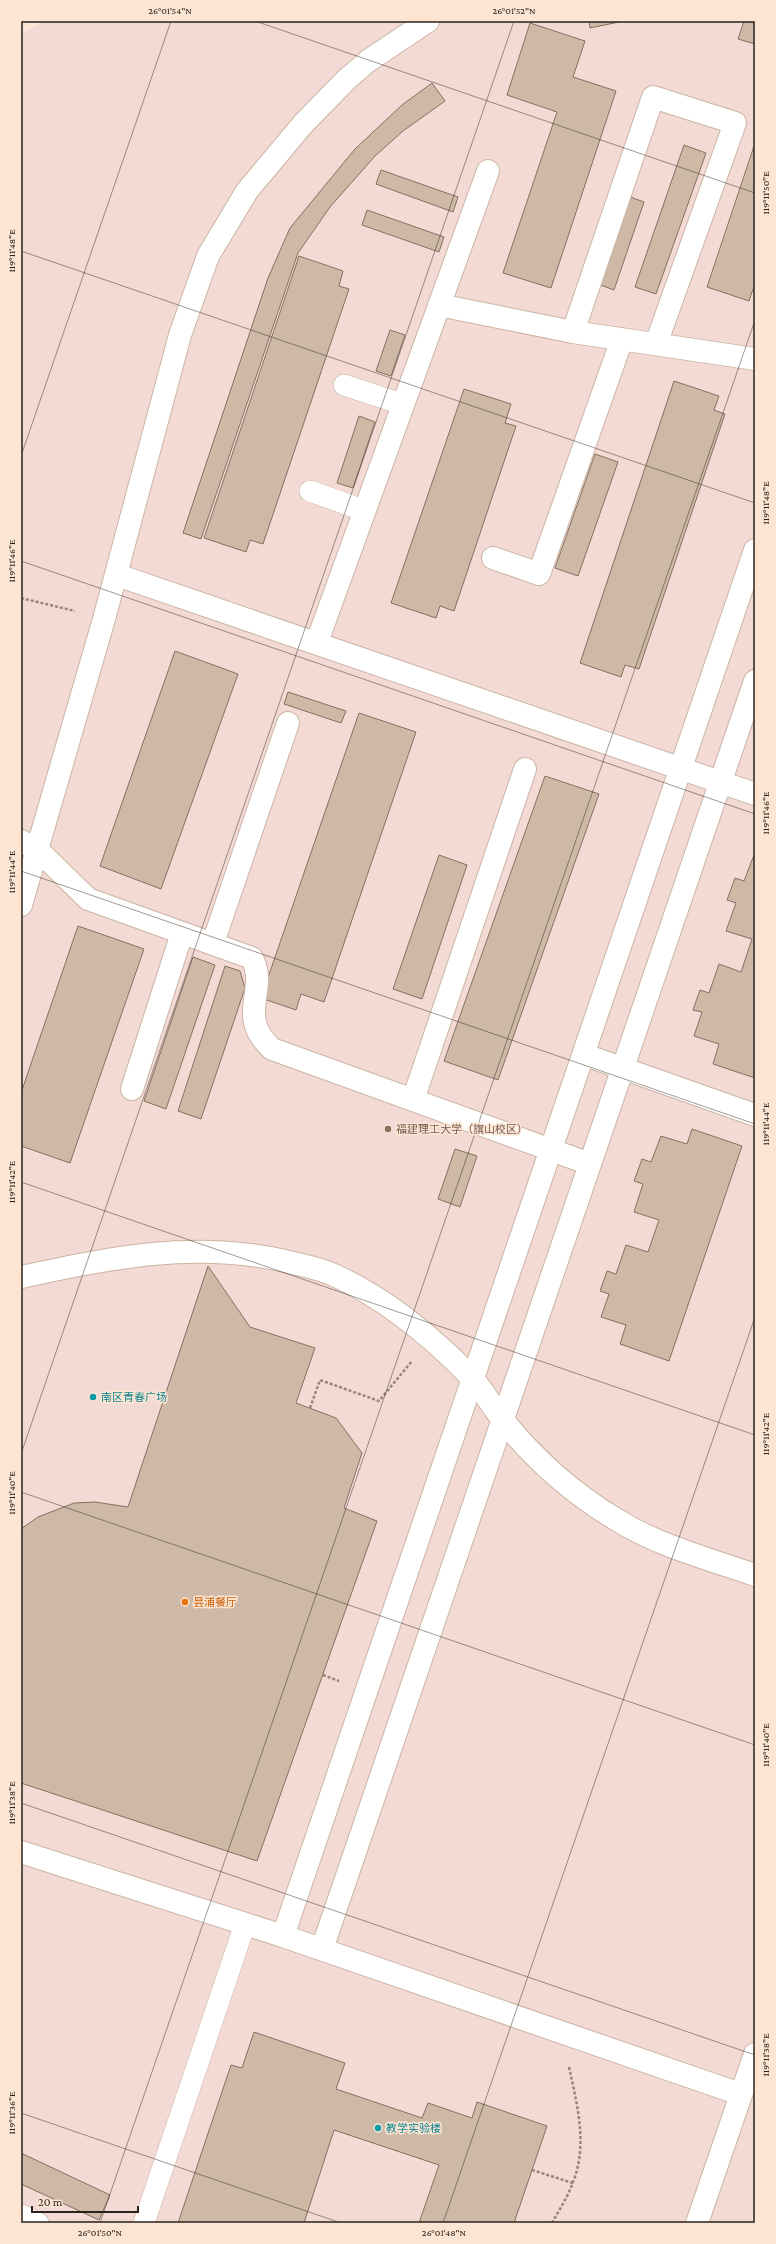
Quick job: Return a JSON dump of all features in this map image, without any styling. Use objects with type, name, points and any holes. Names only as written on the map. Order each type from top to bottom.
[{"type":"street","points":[[21,906],[29,845],[104,619],[180,335],[201,274],[221,233],[244,197],[264,170],[324,102],[368,61],[428,21]]},
{"type":"street","points":[[573,332],[653,97],[735,123],[656,344]]},
{"type":"street","points":[[317,642],[363,510],[488,171]]},
{"type":"street","points":[[439,305],[573,332],[755,360]]},
{"type":"street","points":[[493,558],[539,574],[622,339]]},
{"type":"street","points":[[283,1936],[472,1377],[550,1150],[585,1055],[680,767],[755,550]]},
{"type":"street","points":[[117,574],[755,794]]},
{"type":"street","points":[[322,1949],[755,681]]},
{"type":"street","points":[[212,943],[288,723]]},
{"type":"street","points":[[413,1100],[525,769]]},
{"type":"street","points":[[29,845],[88,899],[252,958],[257,972],[254,1021],[263,1041],[272,1049],[590,1164]]},
{"type":"street","points":[[132,1089],[182,933]]},
{"type":"street","points":[[585,1055],[755,1115]]},
{"type":"street","points":[[21,1277],[98,1261],[192,1250],[265,1256],[333,1275],[374,1297],[430,1339],[472,1377],[502,1420],[529,1450],[585,1498],[618,1521],[646,1536],[677,1549],[755,1575]]},
{"type":"street","points":[[21,1852],[322,1949],[740,2094]]},
{"type":"street","points":[[697,2223],[740,2094],[754,2061]]},
{"type":"lane","points":[[344,385],[402,404]]},
{"type":"lane","points":[[310,491],[363,510]]},
{"type":"lane","points":[[144,2223],[245,1924]]},
{"type":"lane","points":[[21,2216],[38,2223]]},
{"type":"path","points":[[21,598],[104,619]]},
{"type":"path","points":[[310,1408],[320,1380],[379,1401],[430,1339]]},
{"type":"path","points":[[552,2223],[573,2183],[579,2158],[581,2137],[562,2032]]},
{"type":"path","points":[[532,2170],[573,2183]]},
{"type":"shaded area","name":"福建理工大学（旗山校区）","points":[[44,21],[755,21],[755,2223],[21,2223],[21,34]]},
{"type":"building","points":[[589,21],[624,21],[590,28]]},
{"type":"building","points":[[744,21],[755,21],[755,44],[738,39]]},
{"type":"building","points":[[530,23],[585,41],[573,77],[616,91],[551,288],[503,273],[557,112],[507,95]]},
{"type":"building","points":[[432,83],[445,101],[403,131],[375,156],[330,207],[298,253],[201,539],[183,533],[268,278],[290,228],[355,149],[402,105]]},
{"type":"building","points":[[755,143],[755,290],[753,289],[749,301],[707,287]]},
{"type":"building","points":[[684,145],[706,153],[656,294],[635,287]]},
{"type":"building","points":[[381,170],[458,197],[453,212],[376,184]]},
{"type":"building","points":[[625,195],[644,202],[614,290],[595,283]]},
{"type":"building","points":[[367,210],[444,237],[439,252],[362,225]]},
{"type":"building","points":[[299,256],[343,271],[339,286],[349,289],[263,544],[250,540],[246,552],[204,538]]},
{"type":"building","points":[[390,330],[405,335],[391,376],[376,371]]},
{"type":"building","points":[[674,381],[719,396],[714,410],[725,414],[639,669],[625,665],[621,677],[580,663]]},
{"type":"building","points":[[464,389],[511,404],[505,423],[516,426],[454,611],[440,606],[436,618],[391,603]]},
{"type":"building","points":[[359,416],[375,422],[353,488],[337,483]]},
{"type":"building","points":[[595,454],[618,462],[578,576],[555,568]]},
{"type":"building","points":[[175,651],[238,674],[161,889],[100,866]]},
{"type":"building","points":[[288,692],[346,711],[341,723],[284,704]]},
{"type":"building","points":[[359,713],[416,732],[324,1002],[301,994],[296,1010],[261,998]]},
{"type":"building","points":[[545,776],[599,794],[498,1080],[444,1061]]},
{"type":"building","points":[[439,855],[467,865],[422,999],[393,989]]},
{"type":"building","points":[[754,855],[755,1078],[713,1064],[719,1044],[694,1036],[702,1012],[693,1010],[700,990],[709,993],[719,964],[741,972],[752,939],[726,931],[736,903],[727,900],[735,878],[744,881]]},
{"type":"building","points":[[78,926],[144,949],[70,1163],[21,1146],[21,1093]]},
{"type":"building","points":[[193,957],[215,965],[166,1109],[144,1101]]},
{"type":"building","points":[[225,966],[240,971],[245,988],[201,1119],[178,1111]]},
{"type":"building","points":[[692,1129],[742,1146],[669,1361],[620,1344],[626,1325],[601,1317],[609,1294],[600,1291],[607,1271],[616,1274],[626,1245],[648,1252],[659,1220],[634,1212],[643,1184],[634,1181],[642,1159],[651,1162],[661,1136],[687,1144]]},
{"type":"building","points":[[455,1149],[477,1156],[460,1207],[438,1199]]},
{"type":"building","name":"昙浦餐厅","points":[[208,1266],[250,1327],[315,1348],[296,1403],[336,1418],[362,1453],[344,1508],[377,1521],[257,1861],[21,1783],[21,1529],[38,1517],[74,1503],[95,1502],[128,1507]]},
{"type":"building","name":"教学实验楼","points":[[254,2032],[345,2063],[336,2089],[422,2118],[428,2103],[472,2118],[477,2102],[547,2126],[514,2223],[419,2223],[439,2165],[334,2130],[304,2223],[178,2223],[231,2065],[242,2068]]},
{"type":"building","points":[[21,2153],[110,2195],[99,2220],[21,2184]]},
{"type":"place","name":"福建理工大学（旗山校区）","points":[[388,1129]]},
{"type":"place","name":"南区青春广场","points":[[93,1397]]},
{"type":"place","name":"昙浦餐厅","points":[[185,1602]]},
{"type":"place","name":"教学实验楼","points":[[378,2128]]}]
